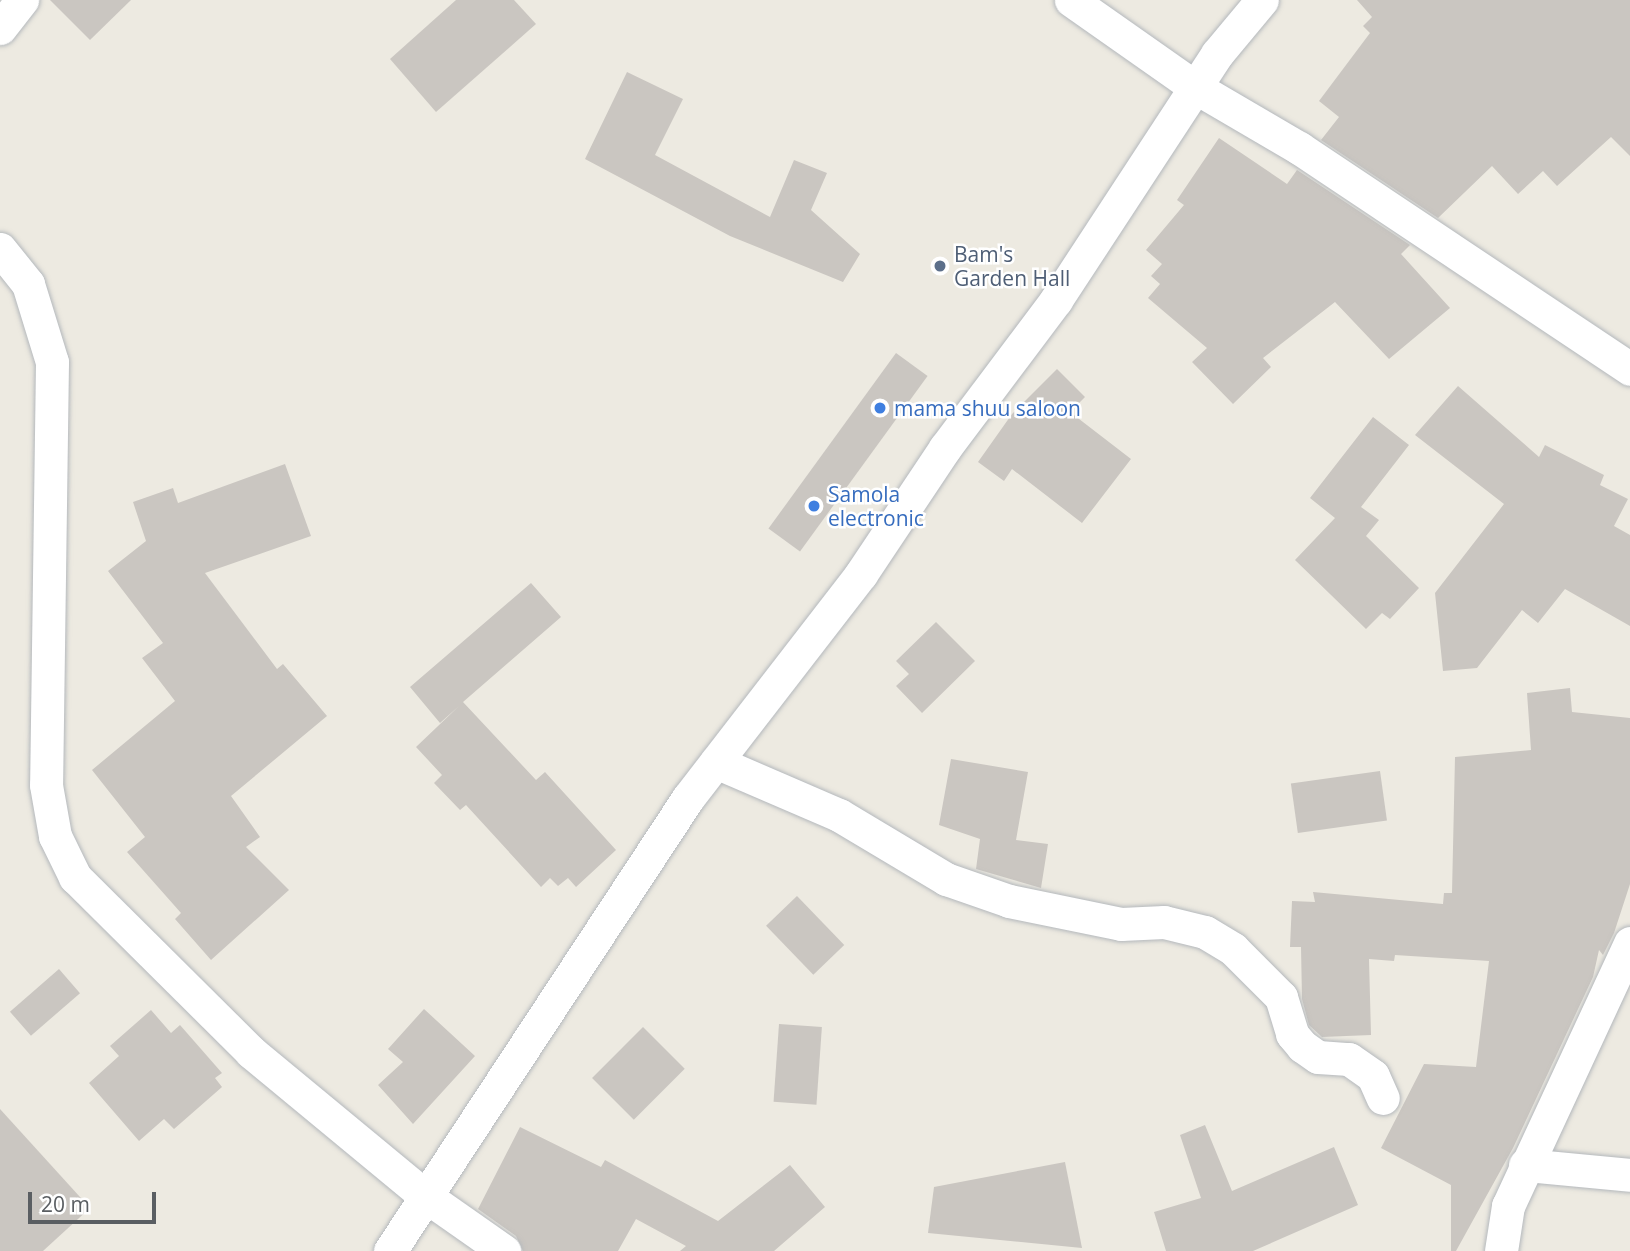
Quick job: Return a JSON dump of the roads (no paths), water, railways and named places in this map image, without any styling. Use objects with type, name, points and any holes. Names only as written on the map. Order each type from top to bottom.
[{"type":"street","points":[[0,28],[22,0]]},
{"type":"street","points":[[1072,0],[1195,87],[1299,148],[1630,369]]},
{"type":"street","points":[[390,1251],[424,1195],[716,762],[861,574],[945,448],[1056,300],[1195,87],[1262,0]]},
{"type":"street","points":[[0,249],[28,285],[52,362],[46,785],[55,836],[75,877],[251,1052],[424,1195],[504,1251]]},
{"type":"street","points":[[716,762],[839,815],[946,879],[1009,901],[1121,924],[1164,922],[1205,932],[1233,949],[1281,997],[1292,1034],[1302,1045],[1318,1057],[1349,1059],[1373,1076],[1383,1098]]},
{"type":"street","points":[[1501,1251],[1500,1232],[1525,1165],[1630,943]]},
{"type":"street","points":[[1525,1165],[1630,1175]]},
{"type":"place","name":"Bam's Garden Hall","points":[[940,266]]},
{"type":"place","name":"mama shuu saloon","points":[[880,408]]},
{"type":"place","name":"Samola electronic","points":[[814,506]]}]
